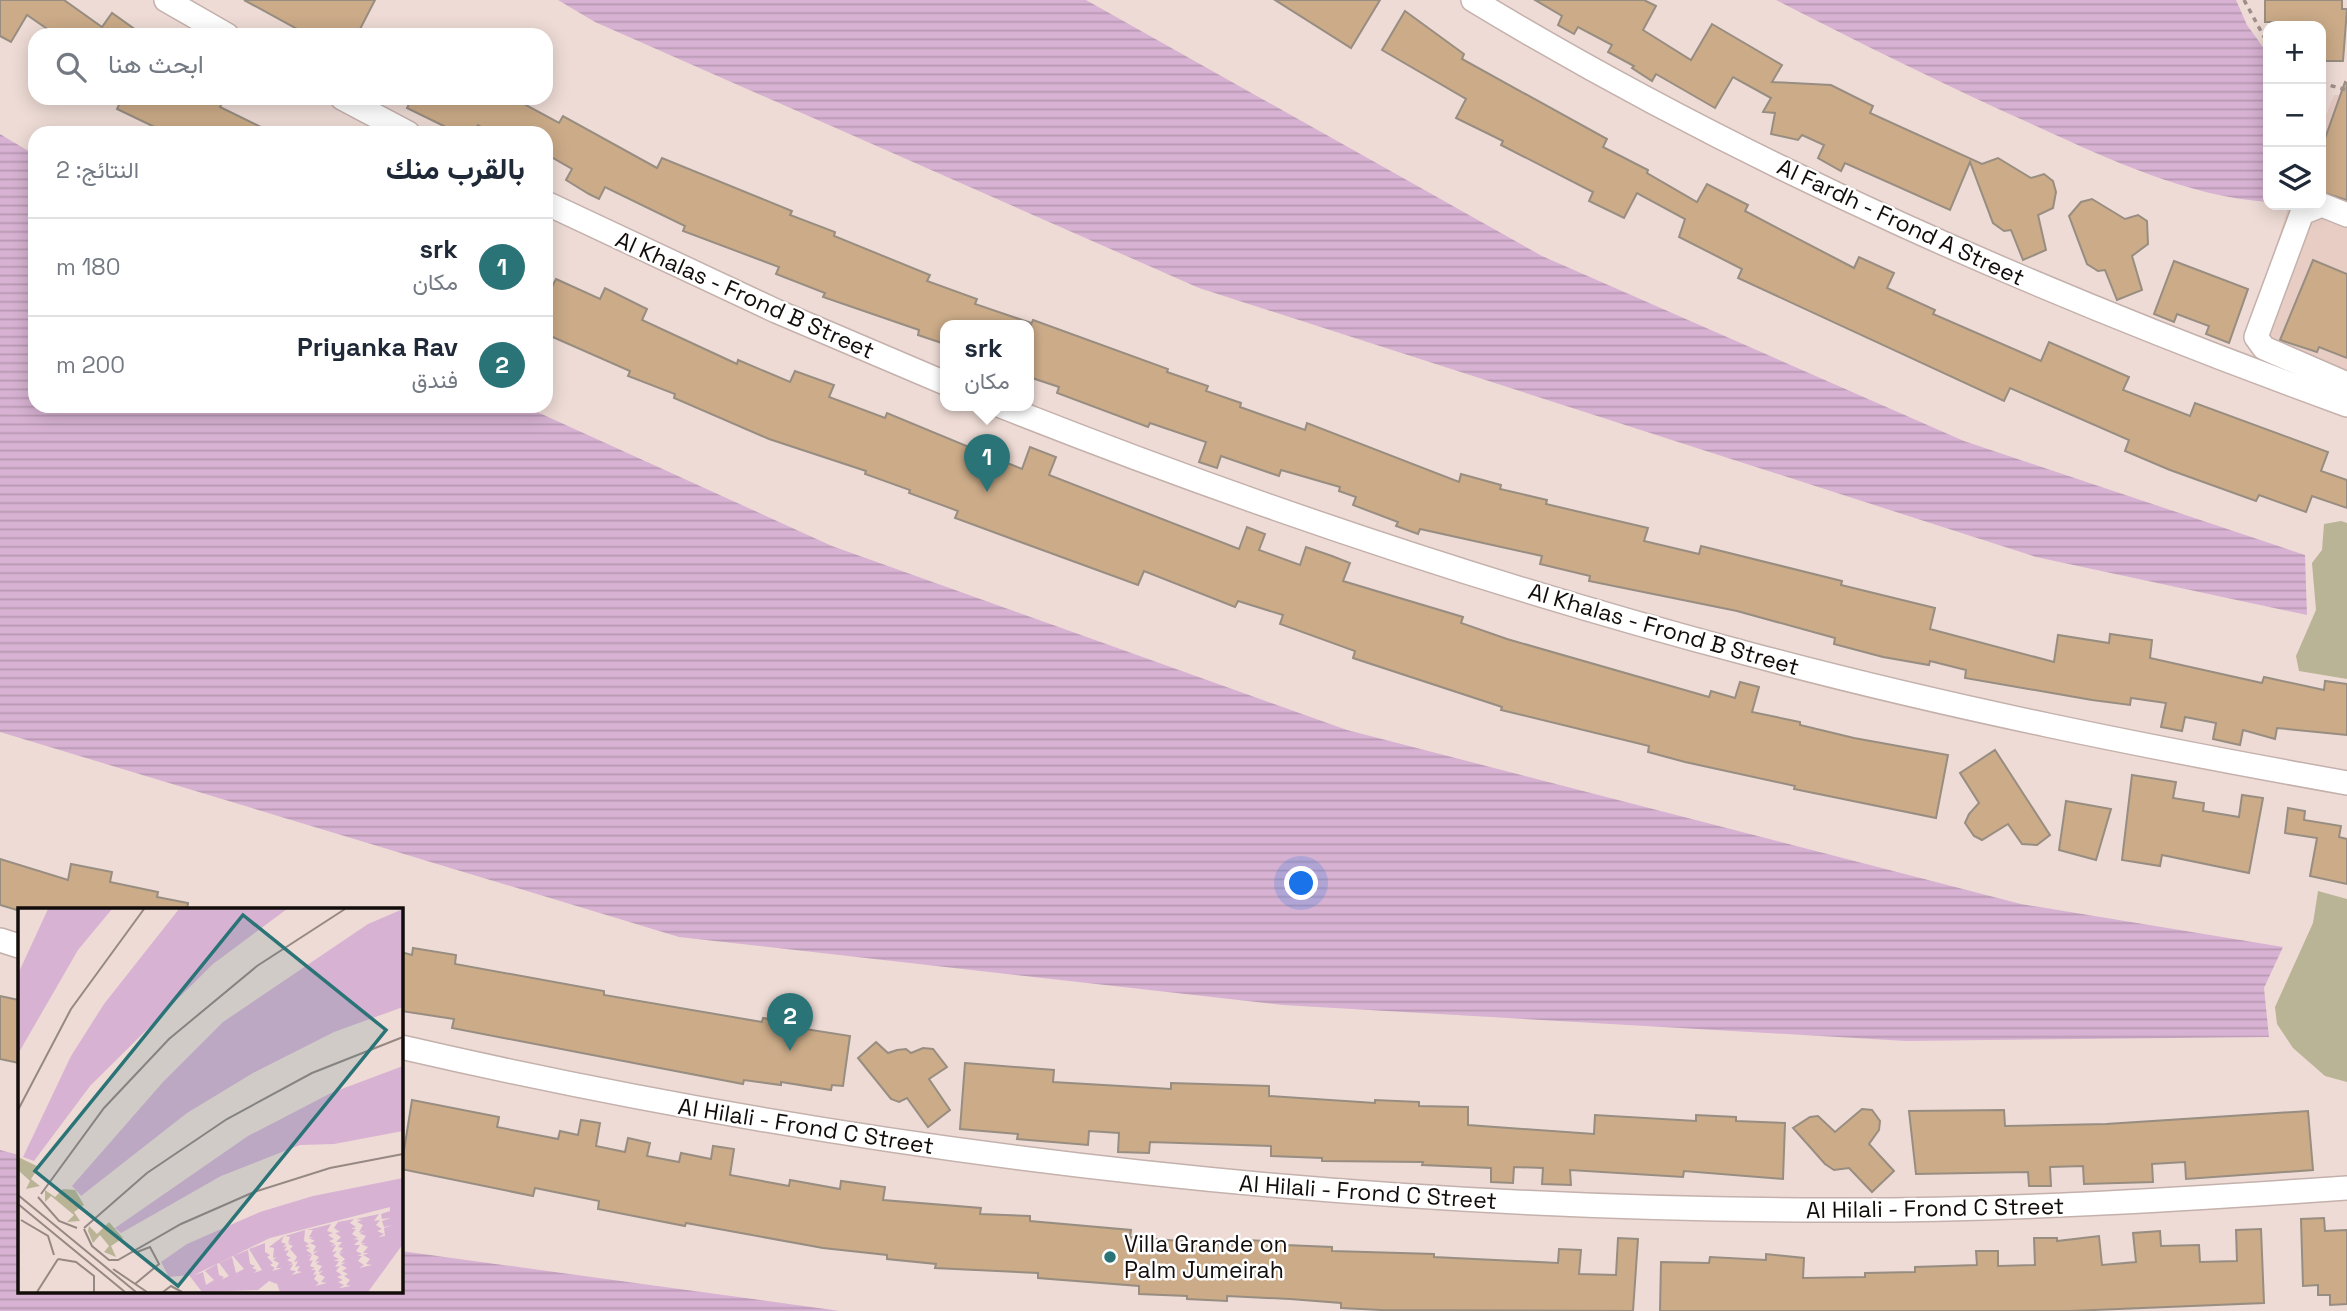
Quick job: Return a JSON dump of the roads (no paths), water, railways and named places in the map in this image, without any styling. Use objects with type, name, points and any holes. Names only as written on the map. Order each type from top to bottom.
[{"type":"street","points":[[166,0],[215,28]]},
{"type":"street","name":"Al Fardh - Frond A Street","points":[[1473,0],[1681,116],[1886,217],[2094,309],[2347,405]]},
{"type":"street","points":[[355,105],[395,126]]},
{"type":"street","points":[[2347,215],[2322,205],[2302,213],[2256,337],[2264,348],[2347,384]]},
{"type":"street","name":"Al Khalas - Frond B Street","points":[[553,206],[776,311],[940,381]]},
{"type":"street","name":"Al Khalas - Frond B Street","points":[[1014,411],[1309,521],[1638,624],[1983,712],[2195,756],[2347,783]]},
{"type":"street","points":[[0,940],[18,946]]},
{"type":"street","name":"Al Hilali - Frond C Street","points":[[402,1047],[631,1096],[885,1140],[1153,1175],[1423,1198],[1681,1209],[1830,1210],[2101,1204],[2347,1188]]},
{"type":"place","name":"srk","points":[[987,492]]},
{"type":"place","name":"Priyanka Rav","points":[[790,1051]]},
{"type":"place","name":"Villa Grande on Palm Jumeirah","points":[[1110,1257]]}]
